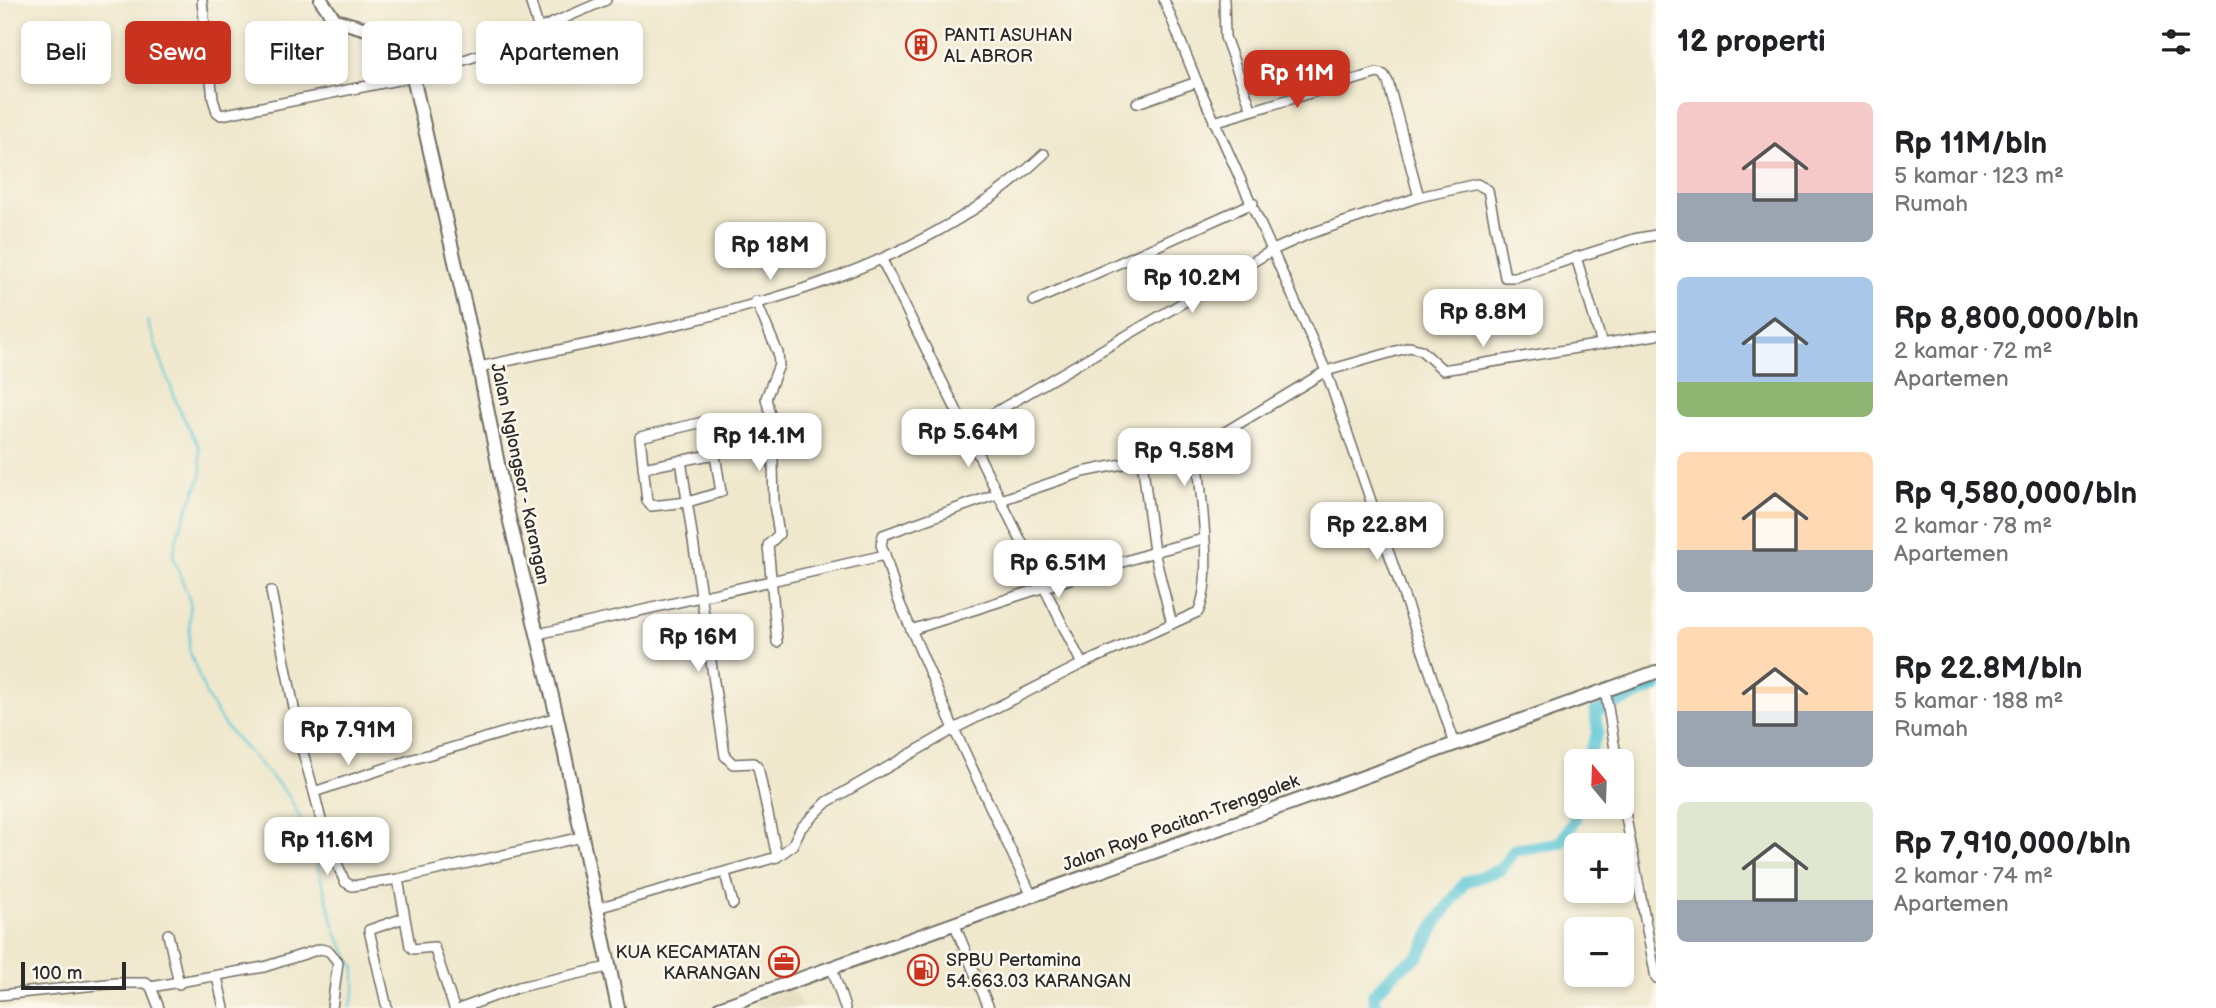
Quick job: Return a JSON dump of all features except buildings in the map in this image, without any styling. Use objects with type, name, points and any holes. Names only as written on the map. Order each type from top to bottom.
[{"type":"highway","name":"Jalan Nglongsor - Karangan","points":[[321,0],[335,20],[362,28]]},
{"type":"highway","name":"Jalan Nglongsor - Karangan","points":[[415,84],[479,367],[506,505],[557,717],[618,1008]]},
{"type":"highway","name":"Jalan Raya Pacitan-Trenggalek","points":[[719,1008],[1455,744],[1606,696],[1656,671]]},
{"type":"street","points":[[530,0],[536,21]]},
{"type":"street","points":[[559,21],[606,0]]},
{"type":"street","points":[[1224,0],[1225,37],[1251,108]]},
{"type":"street","points":[[202,1],[213,99],[217,112],[221,115],[378,84]]},
{"type":"street","points":[[1166,1],[1214,122],[1253,203],[1325,371],[1455,744]]},
{"type":"street","points":[[1214,122],[1251,108],[1368,74],[1384,75],[1419,197]]},
{"type":"street","points":[[1137,103],[1197,82]]},
{"type":"street","points":[[479,367],[705,317],[882,260],[942,229],[1000,193],[1044,154]]},
{"type":"street","points":[[965,430],[1273,250],[1309,234],[1419,197],[1484,185],[1490,200],[1503,273],[1510,279],[1656,235]]},
{"type":"street","points":[[1034,302],[1253,203]]},
{"type":"street","points":[[1577,257],[1602,344]]},
{"type":"street","points":[[882,260],[1082,664]]},
{"type":"street","points":[[756,301],[778,353],[779,365],[766,398],[772,424],[774,505],[779,534],[768,545],[777,642]]},
{"type":"street","points":[[1031,894],[911,629],[881,545],[883,535],[1083,472],[1196,449],[1325,371],[1410,347],[1421,350],[1443,370],[1656,335]]},
{"type":"street","points":[[699,422],[709,426],[715,454],[721,492],[688,502],[651,506],[640,437],[699,422]]},
{"type":"street","points":[[597,908],[777,857],[792,846],[801,828],[827,802],[954,729],[1082,664],[1198,612],[1203,603],[1206,568],[1196,449]]},
{"type":"street","points":[[643,468],[715,454]]},
{"type":"street","points":[[681,460],[725,756],[733,764],[752,763],[758,767],[777,857]]},
{"type":"street","points":[[1142,460],[1154,552],[1172,624]]},
{"type":"street","points":[[911,629],[1203,539]]},
{"type":"street","points":[[538,634],[885,555]]},
{"type":"street","points":[[271,591],[302,749],[326,836],[345,882],[352,886],[398,879],[582,836]]},
{"type":"street","points":[[1606,696],[1615,749]]},
{"type":"street","points":[[314,792],[410,760],[557,717]]},
{"type":"street","points":[[1626,819],[1656,978]]},
{"type":"street","points":[[725,873],[733,904]]},
{"type":"street","points":[[398,879],[411,948],[434,947],[454,1008]]},
{"type":"street","points":[[387,1008],[369,930],[404,918]]},
{"type":"street","points":[[954,923],[989,1008]]},
{"type":"street","points":[[168,934],[179,984]]},
{"type":"street","points":[[151,988],[264,967],[313,950],[329,951],[338,962],[340,971],[332,1008]]},
{"type":"street","points":[[462,1008],[519,987],[608,967]]},
{"type":"street","points":[[832,968],[845,1008]]},
{"type":"street","points":[[217,977],[225,1008]]},
{"type":"street","points":[[0,995],[116,983],[146,983],[151,988],[159,1008]]},
{"type":"shaded area","points":[[793,988],[803,1008],[757,1008],[754,1002]]},
{"type":"waterway","points":[[147,321],[179,409],[199,447],[202,474],[178,533],[173,556],[190,602],[189,650],[207,697],[224,725],[288,795],[309,836],[337,935],[355,968],[355,990],[350,1008]]},
{"type":"waterway","points":[[1591,749],[1598,732],[1595,712],[1656,687]]},
{"type":"waterway","points":[[1376,1008],[1373,995],[1396,971],[1420,955],[1436,923],[1465,882],[1500,870],[1514,850],[1560,843],[1575,819]]},
{"type":"place","name":"PANTI ASUHAN AL ABROR","points":[[921,45]]},
{"type":"place","name":"KUA KECAMATAN KARANGAN","points":[[784,962]]},
{"type":"place","name":"SPBU Pertamina 54.663.03 KARANGAN","points":[[923,970]]}]
